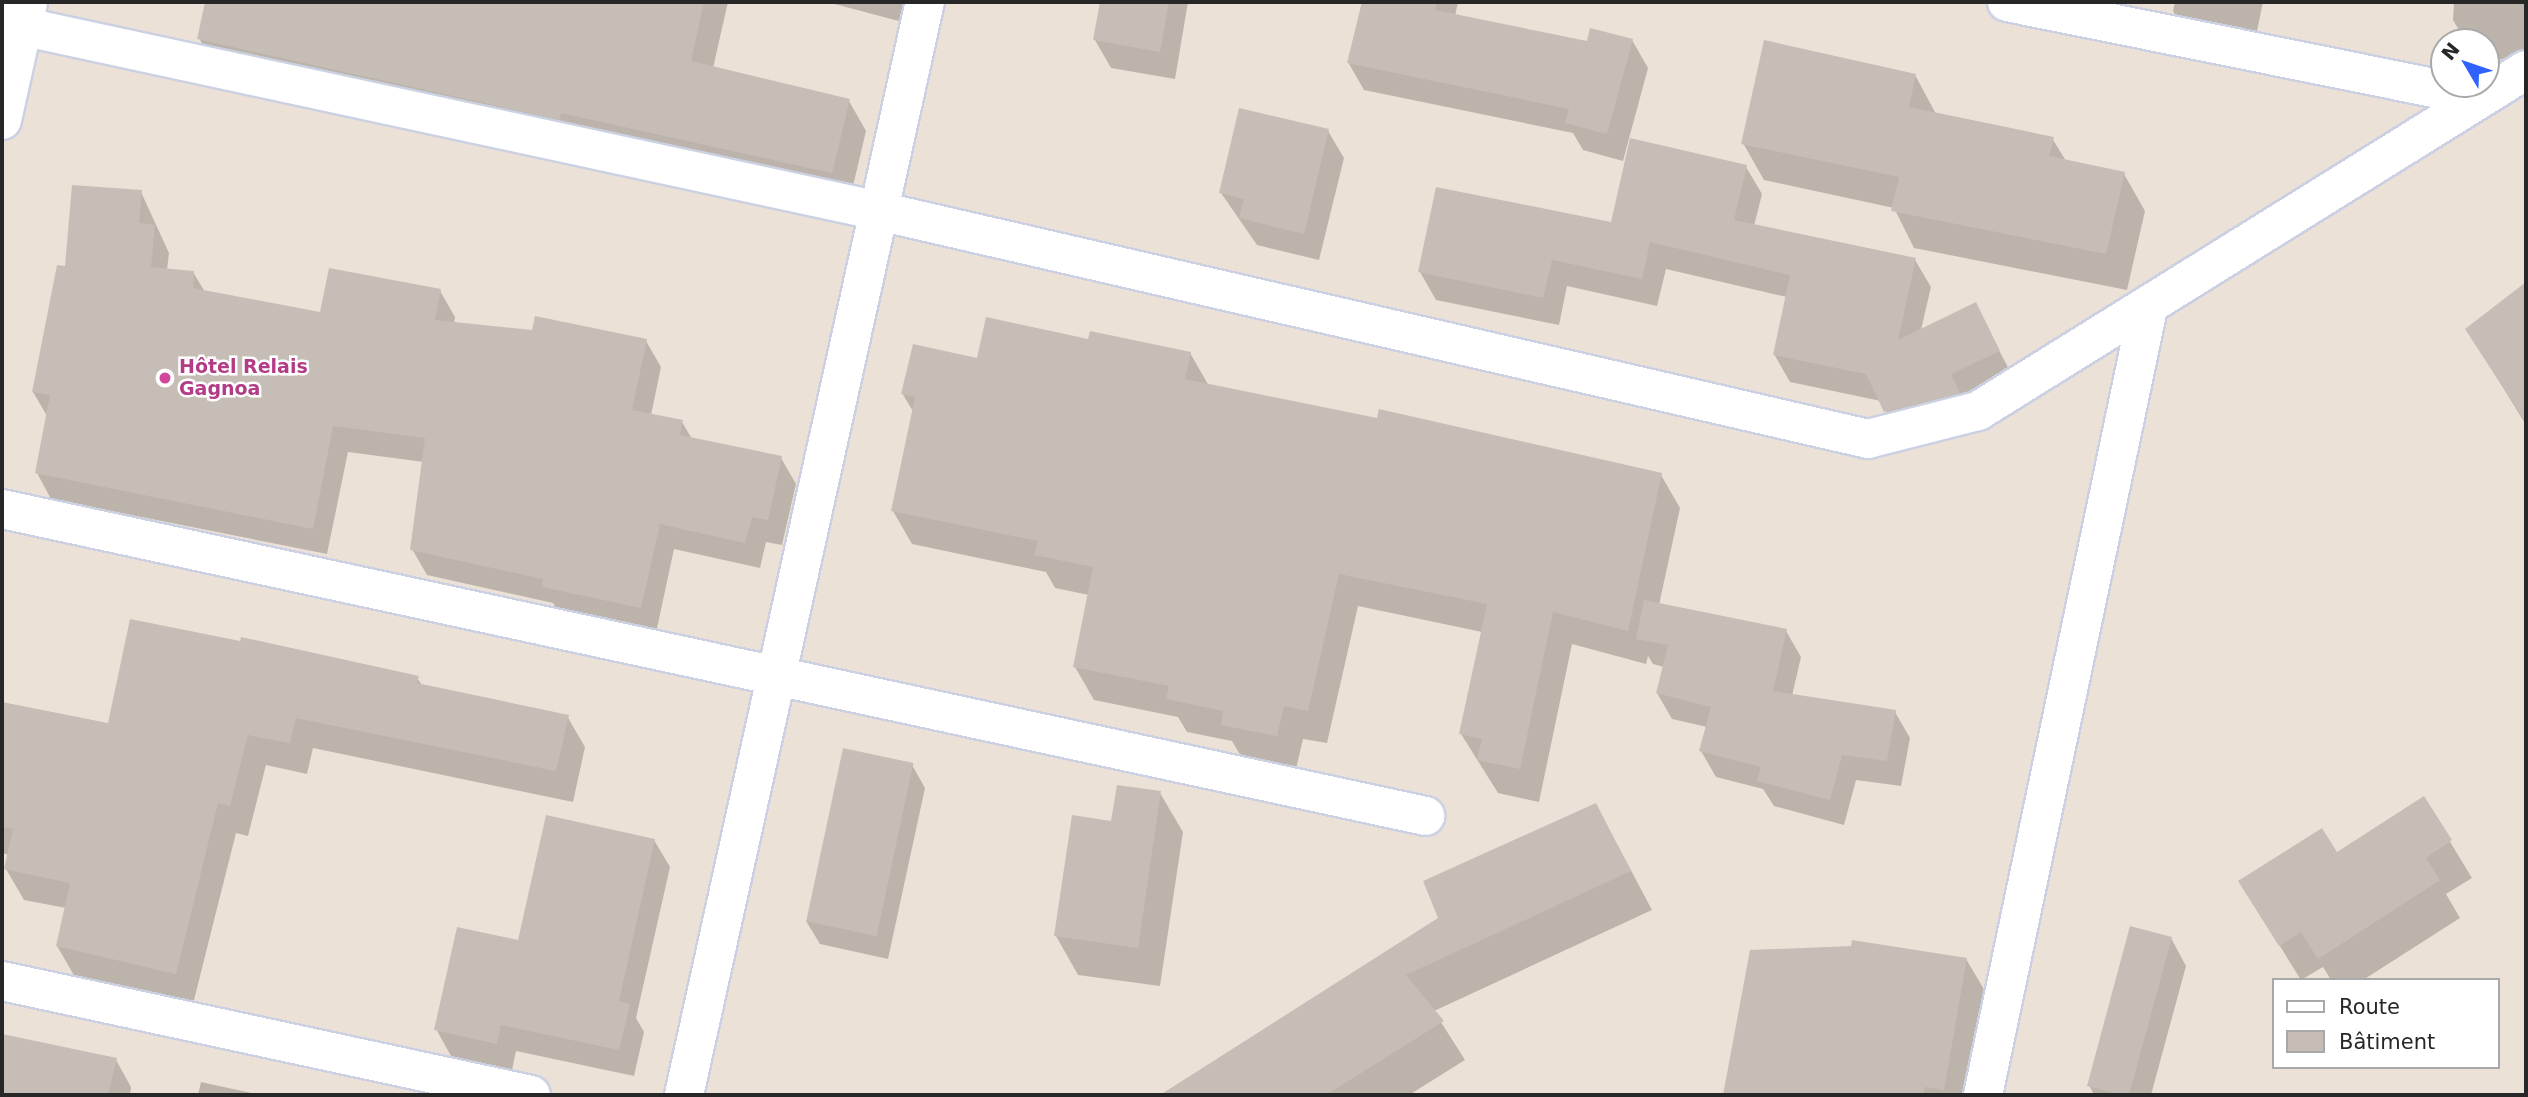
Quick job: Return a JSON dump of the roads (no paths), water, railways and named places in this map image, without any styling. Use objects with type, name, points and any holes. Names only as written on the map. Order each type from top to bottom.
[{"type":"street","points":[[684,1095],[925,2]]},
{"type":"street","points":[[2007,2],[2430,88]]},
{"type":"street","points":[[2,120],[18,17],[879,211],[1868,439],[1978,411],[2148,309],[2475,98]]},
{"type":"street","points":[[2500,84],[2526,70]]},
{"type":"street","points":[[1983,1095],[2148,309]]},
{"type":"street","points":[[2,509],[1425,816]]},
{"type":"street","points":[[2,981],[531,1095]]},
{"type":"place","name":"Hôtel Relais Gagnoa","points":[[165,378]]}]
